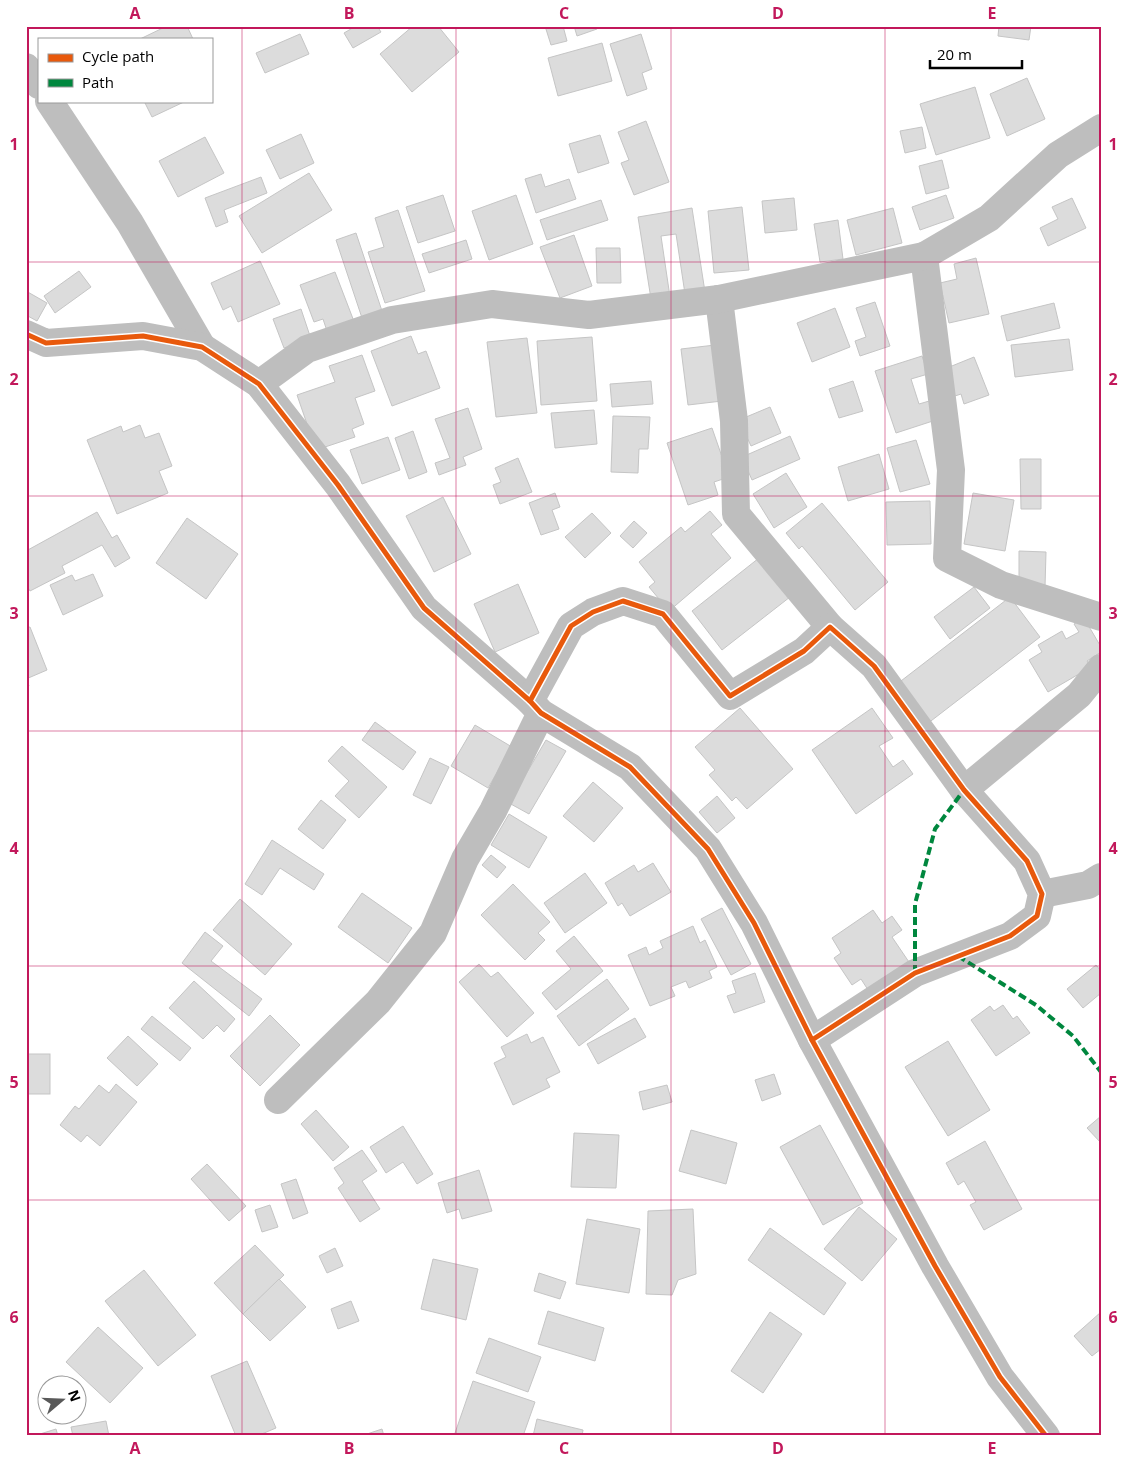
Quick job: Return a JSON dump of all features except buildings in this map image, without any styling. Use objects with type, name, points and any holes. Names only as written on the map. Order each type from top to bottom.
[{"type":"street","points":[[26,66],[38,84]]},
{"type":"street","points":[[50,102],[130,223],[202,347]]},
{"type":"street","points":[[259,384],[307,348],[392,320],[492,304],[589,315],[719,299],[924,256],[989,218],[1058,155],[1101,128]]},
{"type":"street","points":[[924,256],[952,470],[947,558],[1001,585],[1101,617]]},
{"type":"street","points":[[719,299],[734,421],[736,514],[830,627],[874,666],[964,790],[1027,861],[1042,894],[1037,916],[1010,936],[916,973],[812,1040]]},
{"type":"street","points":[[33,345],[143,336],[202,347],[259,384],[338,485],[424,608],[536,707],[630,767],[708,849],[754,924],[812,1040],[936,1266],[1000,1377],[1046,1436]]},
{"type":"street","points":[[278,1100],[378,1002],[433,933],[465,858],[493,811],[571,626],[593,612],[623,601],[663,614],[730,696],[804,651],[830,627]]},
{"type":"street","points":[[964,790],[1078,695],[1101,668]]},
{"type":"street","points":[[1042,894],[1088,885],[1101,878]]},
{"type":"marked path","points":[[915,973],[915,904],[935,829],[964,790]]},
{"type":"marked path","points":[[958,956],[1036,1005],[1073,1036],[1101,1072]]},
{"type":"cycle path","points":[[26,334],[46,343],[143,336],[202,347],[259,384],[338,485],[424,608],[530,701],[541,713],[630,767],[708,849],[754,923],[812,1040],[935,1266],[1000,1377],[1046,1436]]},
{"type":"cycle path","points":[[530,701],[571,626],[593,612],[623,601],[663,614],[730,696],[804,651],[830,627],[874,666],[964,790],[1027,861],[1042,894],[1037,916],[1010,936],[915,973],[812,1040]]}]
